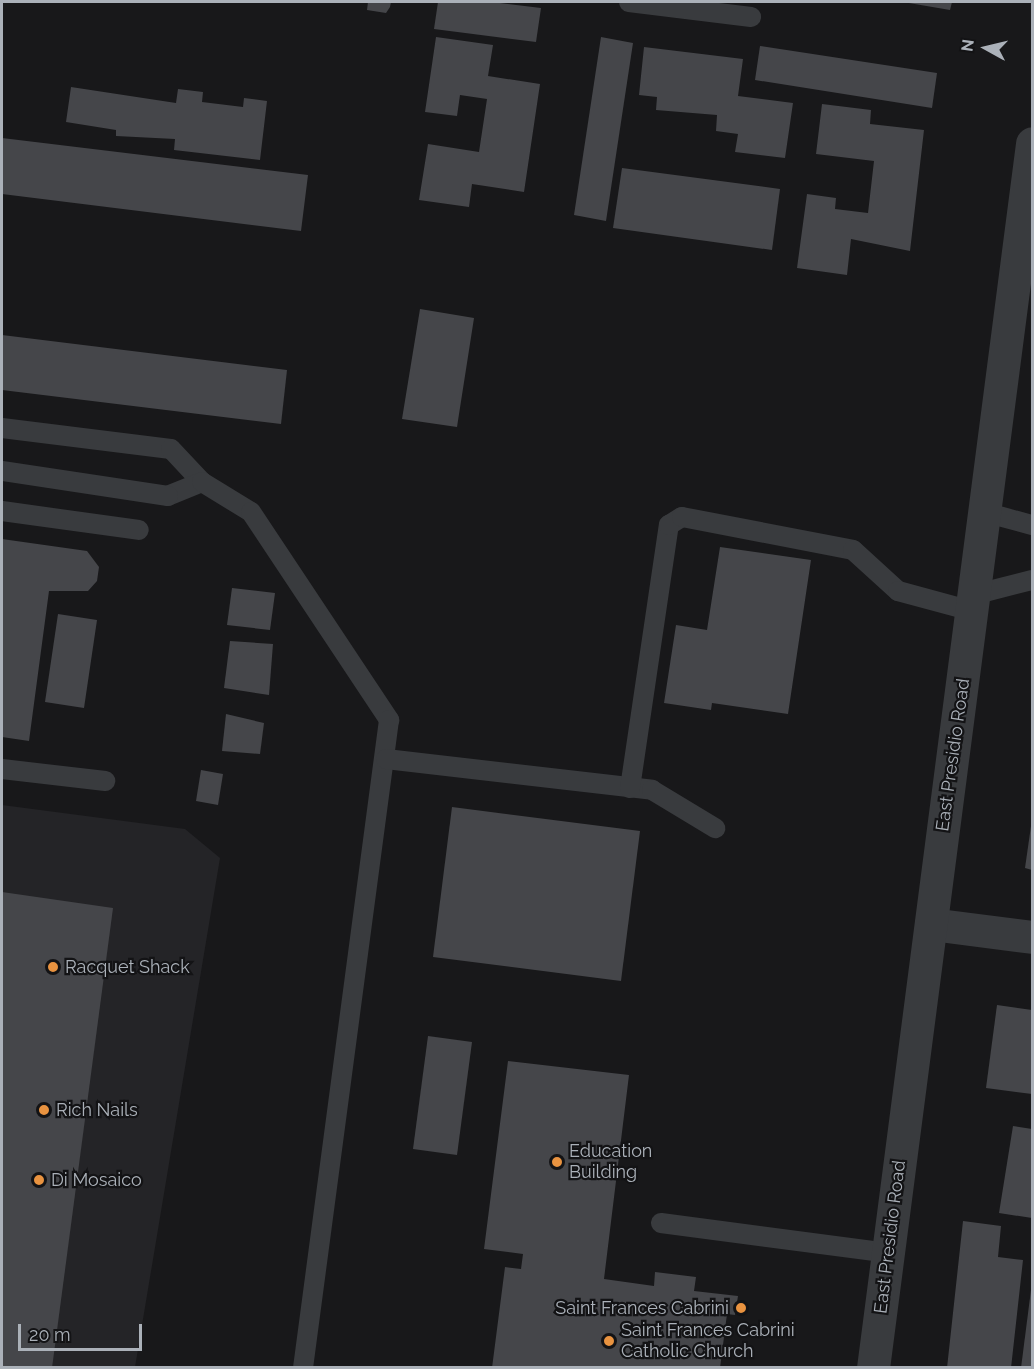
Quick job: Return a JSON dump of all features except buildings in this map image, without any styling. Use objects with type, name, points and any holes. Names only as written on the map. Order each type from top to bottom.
[{"type":"street","name":"East Presidio Road","points":[[873,1368],[984,512],[1029,190],[1032,143]]},
{"type":"street","points":[[932,924],[1032,937]]},
{"type":"lane","points":[[629,2],[751,17]]},
{"type":"lane","points":[[2,428],[171,449],[202,482],[251,512],[389,720],[386,759],[303,1368]]},
{"type":"lane","points":[[2,471],[168,496],[202,482]]},
{"type":"lane","points":[[2,511],[139,530]]},
{"type":"lane","points":[[984,512],[1032,525]]},
{"type":"lane","points":[[630,788],[669,525],[682,517],[853,550],[898,591],[973,603],[1032,580]]},
{"type":"lane","points":[[386,759],[652,790],[715,828]]},
{"type":"lane","points":[[2,769],[105,781]]},
{"type":"lane","points":[[661,1223],[888,1253]]},
{"type":"shaded area","points":[[2,805],[185,829],[220,858],[135,1367],[2,1368]]},
{"type":"place","name":"Racquet Shack","points":[[53,967]]},
{"type":"place","name":"Rich Nails","points":[[44,1110]]},
{"type":"place","name":"Education Building","points":[[557,1162]]},
{"type":"place","name":"Di Mosaico","points":[[39,1180]]},
{"type":"place","name":"Saint Frances Cabrini","points":[[741,1308]]},
{"type":"place","name":"Saint Frances Cabrini Catholic Church","points":[[609,1341]]}]
